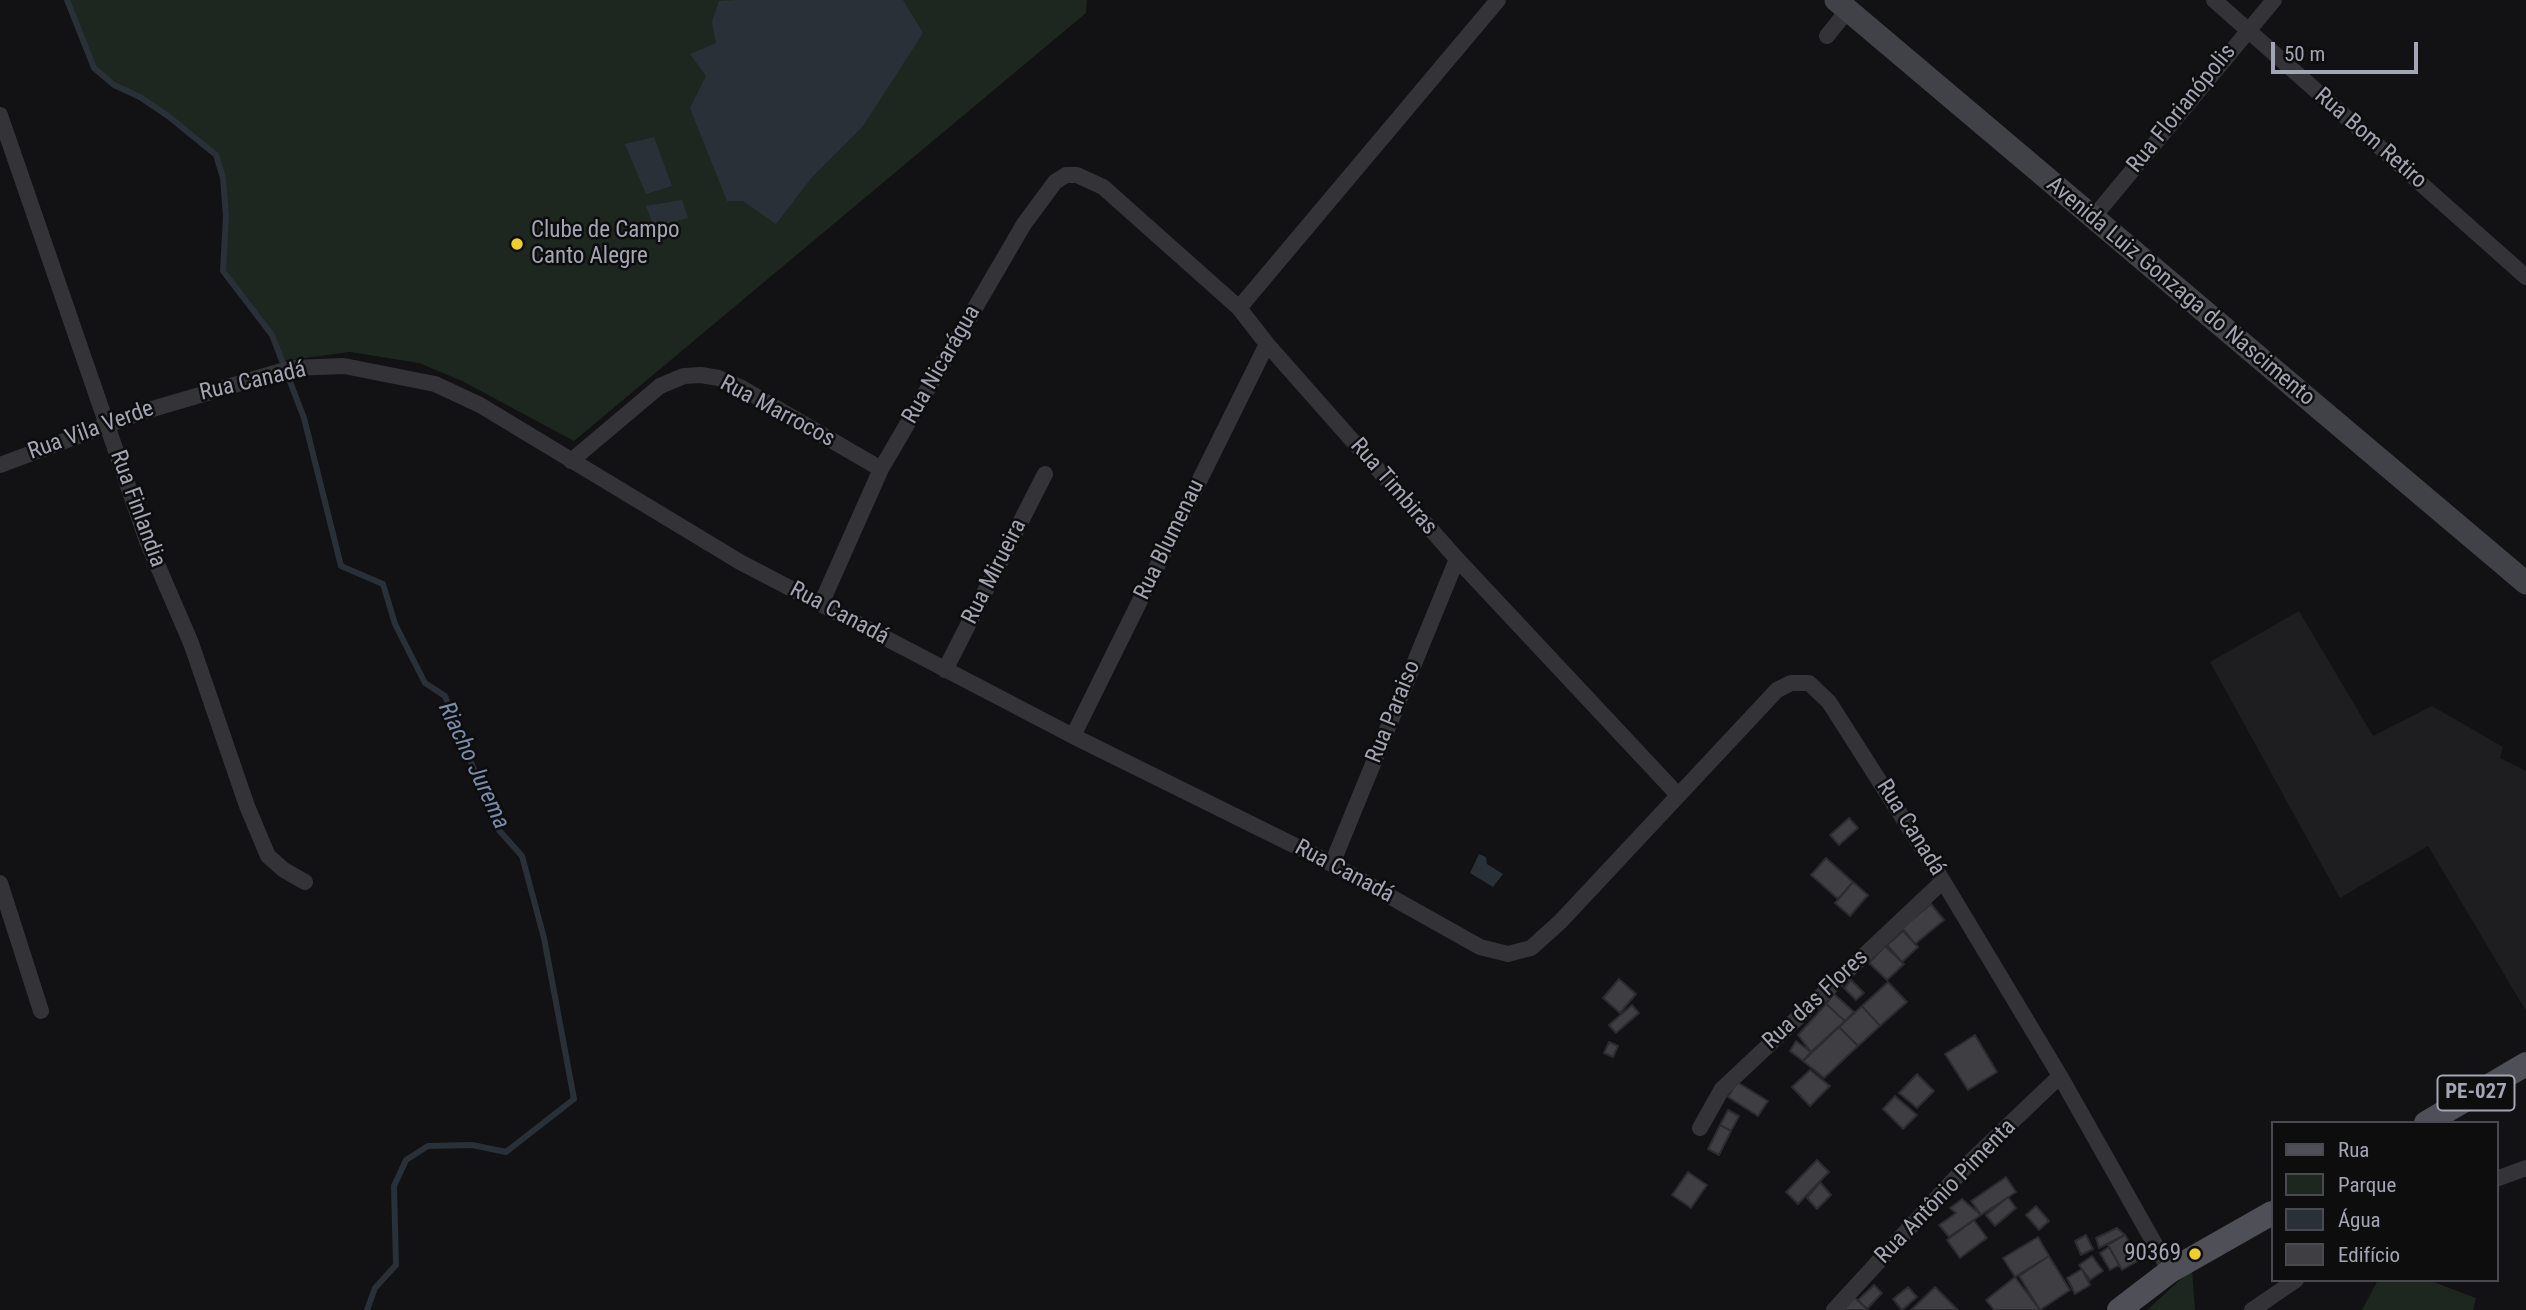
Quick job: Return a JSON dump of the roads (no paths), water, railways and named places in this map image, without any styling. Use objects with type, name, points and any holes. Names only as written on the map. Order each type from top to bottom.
[{"type":"main road","name":"Avenida Luiz Gonzaga do Nascimento","points":[[1841,5],[2526,583]]},
{"type":"main road","name":"PE-027","points":[[2429,1121],[2526,1064]]},
{"type":"main road","points":[[2119,1310],[2170,1271],[2270,1214]]},
{"type":"street","points":[[1239,308],[1498,0]]},
{"type":"street","name":"Rua Bom Retiro","points":[[2214,0],[2526,276]]},
{"type":"street","name":"Rua Florianópolis","points":[[2092,219],[2274,0]]},
{"type":"street","points":[[1827,36],[1841,5]]},
{"type":"street","name":"Rua Finlandia","points":[[0,115],[157,568],[191,643],[258,835],[268,856],[284,870],[305,882]]},
{"type":"street","name":"Rua Nicarágua","points":[[821,604],[881,469],[1039,201],[1055,182],[1066,175],[1089,178],[1103,187]]},
{"type":"street","name":"Rua Timbiras","points":[[1103,187],[1239,308],[1267,344],[1457,559],[1678,794]]},
{"type":"street","name":"Rua Blumenau","points":[[1073,736],[1267,344]]},
{"type":"street","name":"Rua Canadá","points":[[183,399],[292,368],[344,366],[435,384],[480,405],[670,523],[945,670],[1332,864],[1480,947],[1508,954],[1531,948],[1546,935],[1777,690],[1791,683],[1809,683],[1829,702],[1943,881],[2060,1076],[2170,1271]]},
{"type":"street","name":"Rua Marrocos","points":[[571,461],[660,386],[684,376],[701,375],[719,378],[740,387],[881,469]]},
{"type":"street","name":"Rua Vila Verde","points":[[0,465],[183,399]]},
{"type":"street","name":"Rua Mirueira","points":[[945,670],[1045,474]]},
{"type":"street","name":"Rua Paraiso","points":[[1332,864],[1457,559]]},
{"type":"street","name":"Rua das Flores","points":[[1700,1128],[1722,1089],[1943,881]]},
{"type":"street","points":[[0,883],[41,1011]]},
{"type":"street","name":"Rua Antônio Pimenta","points":[[1833,1310],[1972,1160],[2060,1076]]},
{"type":"street","points":[[2498,1178],[2526,1168]]},
{"type":"street","points":[[2252,1310],[2293,1282]]},
{"type":"water","points":[[903,0],[923,33],[863,126],[812,177],[776,224],[743,201],[727,201],[690,108],[706,76],[690,54],[716,43],[712,22],[719,1]]},
{"type":"water","points":[[654,137],[672,186],[646,194],[625,144]]},
{"type":"water","points":[[682,200],[688,218],[654,227],[646,206]]},
{"type":"water","points":[[1479,854],[1486,857],[1487,864],[1503,874],[1493,887],[1470,873]]},
{"type":"waterway","name":"Riacho Jurema","points":[[67,0],[94,68],[114,85],[140,97],[168,116],[216,155],[223,178],[226,216],[223,271],[272,335],[304,418],[341,566],[383,584],[395,624],[425,683],[445,696],[497,828],[522,856],[544,938],[574,1099],[506,1152],[472,1145],[428,1146],[406,1160],[394,1186],[396,1265],[375,1288],[367,1310]]},
{"type":"place","name":"Clube de Campo Canto Alegre","points":[[517,244]]},
{"type":"place","name":"90369","points":[[2195,1254]]}]
